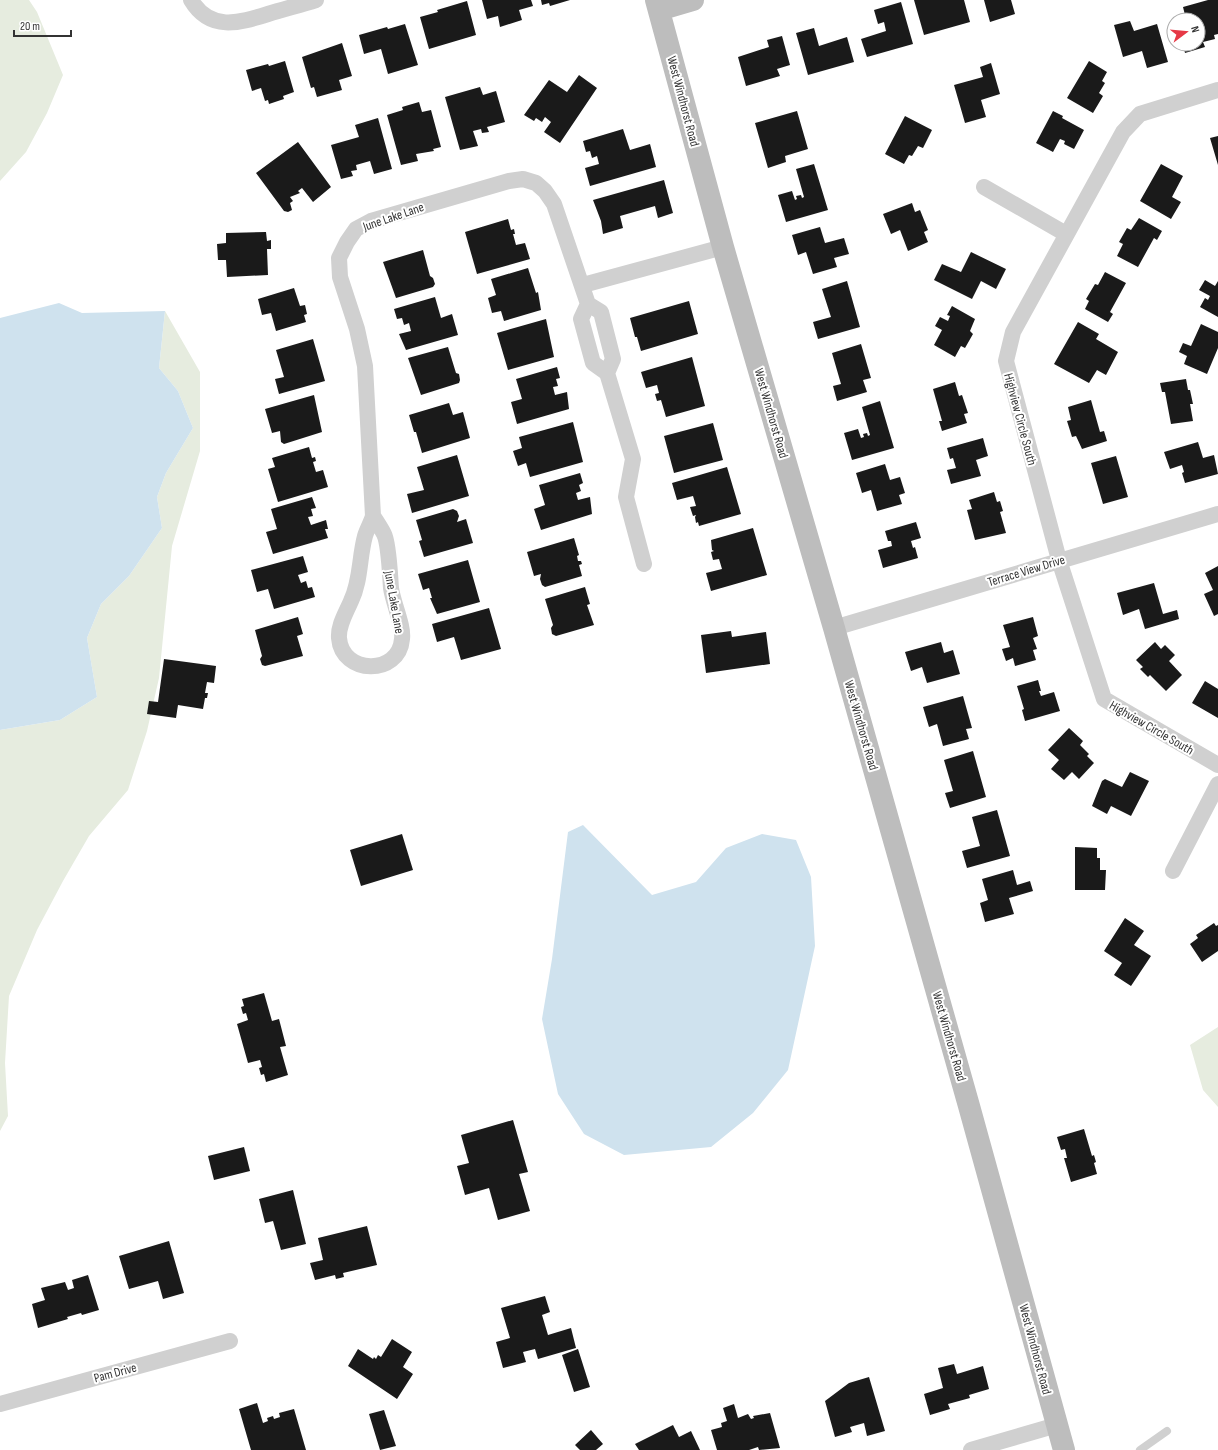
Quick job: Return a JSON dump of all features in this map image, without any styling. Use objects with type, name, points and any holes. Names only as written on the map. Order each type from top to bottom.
[{"type":"street","points":[[191,0],[196,8],[208,18],[223,23],[240,22],[316,0]]},
{"type":"street","points":[[657,5],[693,0]]},
{"type":"street","name":"West Windhorst Road","points":[[657,5],[723,247],[834,628],[1064,1450]]},
{"type":"street","name":"Highview Circle South","points":[[1218,90],[1140,114],[1123,132],[1013,332],[1006,361],[1059,560],[1104,699],[1218,765]]},
{"type":"street","name":"June Lake Lane","points":[[373,516],[385,536],[392,594],[402,628],[402,639],[399,650],[392,659],[383,665],[364,667],[354,663],[347,657],[341,648],[339,638],[339,628],[358,582],[365,537],[373,516],[365,366],[357,329],[340,277],[339,258],[356,229],[371,221],[510,181],[523,179],[536,183],[545,191],[554,204],[583,285],[588,304],[601,312],[613,359],[607,373],[633,459],[626,497],[644,564]]},
{"type":"street","points":[[984,188],[1066,234]]},
{"type":"street","points":[[583,285],[723,247]]},
{"type":"street","name":"Terrace View Drive","points":[[834,628],[1218,514]]},
{"type":"street","points":[[1173,871],[1218,784]]},
{"type":"street","name":"Pam Drive","points":[[0,1404],[230,1341]]},
{"type":"street","points":[[971,1450],[1057,1425]]},
{"type":"lane","points":[[1140,1450],[1167,1431]]},
{"type":"shaded area","points":[[0,0],[29,0],[37,12],[63,75],[47,113],[26,152],[0,181]]},
{"type":"shaded area","points":[[165,311],[200,372],[200,451],[172,546],[159,678],[147,731],[128,790],[89,836],[63,881],[37,930],[9,996],[5,1063],[8,1116],[0,1131],[0,730],[60,720],[97,697],[87,638],[101,604],[129,576],[162,528],[157,497],[166,473],[193,428],[178,391],[159,368]]},
{"type":"shaded area","points":[[1218,1027],[1218,1107],[1203,1090],[1190,1045]]},
{"type":"water","points":[[59,303],[82,313],[165,311],[159,368],[178,391],[193,428],[166,473],[157,497],[162,528],[129,576],[101,604],[87,638],[97,697],[60,720],[0,730],[0,318]]},
{"type":"water","points":[[583,825],[652,895],[696,882],[726,848],[762,834],[796,840],[811,877],[815,946],[788,1070],[753,1113],[711,1147],[624,1155],[584,1134],[558,1094],[542,1019],[552,959],[568,832]]},
{"type":"building","points":[[482,0],[531,0],[533,6],[519,10],[522,20],[500,27],[498,16],[487,19]]},
{"type":"building","points":[[541,0],[570,0],[550,6],[549,3],[542,5]]},
{"type":"building","points":[[914,0],[964,0],[970,22],[924,35]]},
{"type":"building","points":[[984,0],[1011,0],[1015,14],[990,22]]},
{"type":"building","points":[[1208,0],[1218,0],[1218,34],[1214,35],[1215,39],[1206,41],[1206,12],[1184,12],[1183,7]]},
{"type":"building","points":[[467,1],[476,35],[429,49],[420,17]]},
{"type":"building","points":[[901,2],[913,44],[867,57],[861,39],[886,31],[884,22],[878,24],[874,10]]},
{"type":"building","points":[[1130,21],[1134,31],[1157,24],[1168,62],[1147,68],[1142,51],[1123,57],[1114,25]]},
{"type":"building","points":[[405,24],[418,65],[388,74],[381,49],[364,54],[359,35],[387,27],[388,29]]},
{"type":"building","points":[[814,28],[819,46],[847,37],[854,62],[808,75],[796,33]]},
{"type":"building","points":[[782,36],[790,65],[777,69],[780,76],[746,86],[738,57],[769,47],[767,40]]},
{"type":"building","points":[[342,43],[352,76],[339,80],[342,90],[317,97],[314,87],[311,88],[302,57]]},
{"type":"building","points":[[285,61],[294,92],[283,96],[284,99],[269,104],[268,100],[265,101],[261,88],[252,91],[246,70],[268,64],[269,66]]},
{"type":"building","points":[[1089,61],[1107,72],[1102,81],[1105,83],[1099,93],[1103,96],[1093,113],[1067,98]]},
{"type":"building","points":[[991,63],[1000,94],[981,100],[986,117],[965,123],[954,85],[983,77],[980,67]]},
{"type":"building","points":[[579,75],[597,88],[560,143],[544,132],[551,122],[545,117],[542,122],[536,118],[534,121],[524,115],[549,80],[567,92]]},
{"type":"building","points":[[480,87],[483,95],[496,91],[505,122],[487,127],[489,132],[482,133],[481,129],[473,131],[478,146],[460,150],[445,97]]},
{"type":"building","points":[[419,102],[422,112],[431,110],[441,147],[433,149],[434,151],[416,154],[418,161],[401,165],[387,115],[403,110],[402,107]]},
{"type":"building","points":[[797,111],[808,149],[785,156],[786,162],[768,168],[755,123]]},
{"type":"building","points":[[1053,111],[1063,116],[1062,118],[1084,130],[1074,149],[1064,144],[1065,141],[1060,139],[1053,152],[1036,143]]},
{"type":"building","points":[[905,116],[932,130],[923,148],[918,146],[912,156],[909,155],[904,164],[885,154]]},
{"type":"building","points":[[378,118],[392,169],[374,174],[370,161],[356,165],[357,170],[351,171],[353,176],[341,179],[331,145],[359,137],[355,125]]},
{"type":"building","points":[[623,129],[630,150],[650,144],[656,167],[590,186],[585,168],[599,164],[597,156],[592,158],[590,151],[586,152],[583,141]]},
{"type":"building","points":[[1218,136],[1218,165],[1210,138]]},
{"type":"building","points":[[298,142],[331,187],[313,202],[302,188],[298,191],[300,193],[290,197],[293,201],[290,203],[292,210],[288,212],[284,211],[256,173]]},
{"type":"building","points":[[814,164],[828,210],[786,222],[778,195],[792,191],[795,200],[797,199],[796,196],[801,195],[802,198],[804,197],[796,169]]},
{"type":"building","points":[[1161,164],[1183,176],[1172,197],[1181,202],[1171,219],[1140,201]]},
{"type":"building","points":[[664,180],[673,213],[658,218],[655,206],[620,216],[623,228],[603,234],[601,221],[593,200]]},
{"type":"building","points":[[912,203],[915,212],[920,210],[928,230],[924,232],[928,242],[908,251],[900,230],[891,234],[883,214]]},
{"type":"building","points":[[1139,218],[1162,231],[1157,240],[1154,238],[1138,267],[1117,256],[1123,244],[1119,242],[1127,228],[1131,230]]},
{"type":"building","points":[[508,219],[511,230],[514,229],[515,234],[513,234],[516,245],[525,243],[530,259],[477,274],[465,232]]},
{"type":"building","points":[[820,227],[825,243],[844,238],[849,254],[834,258],[837,267],[813,274],[806,252],[798,255],[792,235]]},
{"type":"building","points":[[266,232],[267,241],[271,240],[271,249],[267,249],[268,275],[227,277],[226,260],[218,260],[217,244],[226,243],[226,233]]},
{"type":"building","points":[[423,250],[430,276],[433,278],[435,284],[433,287],[396,298],[383,262]]},
{"type":"building","points":[[971,252],[1006,269],[996,289],[981,281],[972,299],[934,280],[942,264],[961,272]]},
{"type":"building","points":[[528,268],[536,293],[538,292],[541,310],[504,321],[501,311],[492,313],[488,298],[496,295],[491,279]]},
{"type":"building","points":[[1105,272],[1126,283],[1110,312],[1113,314],[1108,322],[1085,309],[1089,301],[1086,299],[1095,284],[1098,285]]},
{"type":"building","points":[[1205,280],[1215,286],[1218,281],[1218,317],[1200,307],[1205,298],[1208,300],[1210,296],[1199,290]]},
{"type":"building","points":[[847,281],[860,327],[818,339],[813,322],[831,317],[822,289]]},
{"type":"building","points":[[294,288],[300,306],[305,305],[307,314],[304,315],[306,322],[276,331],[271,313],[262,315],[258,299]]},
{"type":"building","points":[[435,297],[441,318],[452,314],[458,335],[406,350],[399,334],[411,331],[409,323],[404,325],[402,318],[397,319],[394,309]]},
{"type":"building","points":[[689,301],[698,334],[641,351],[637,337],[635,337],[630,318]]},
{"type":"building","points":[[952,306],[975,319],[970,331],[973,334],[965,348],[961,346],[955,357],[934,345],[942,330],[935,326],[940,317],[948,321],[950,316],[947,315]]},
{"type":"building","points":[[546,319],[554,357],[508,370],[497,333]]},
{"type":"building","points":[[1078,322],[1099,334],[1096,339],[1118,352],[1106,375],[1097,370],[1089,383],[1054,364]]},
{"type":"building","points":[[1201,324],[1218,332],[1218,348],[1207,374],[1184,364],[1187,356],[1179,352],[1183,343],[1191,346]]},
{"type":"building","points":[[313,339],[325,381],[279,394],[275,379],[284,377],[276,350]]},
{"type":"building","points":[[861,344],[871,378],[863,380],[867,392],[837,401],[833,386],[841,384],[832,353]]},
{"type":"building","points":[[448,347],[456,373],[459,374],[459,383],[421,395],[408,358]]},
{"type":"building","points":[[692,357],[705,406],[666,417],[661,400],[657,401],[655,394],[659,393],[657,385],[646,388],[641,372]]},
{"type":"building","points":[[557,367],[560,378],[556,379],[558,386],[553,387],[555,395],[567,392],[569,409],[517,424],[511,402],[522,399],[516,379]]},
{"type":"building","points":[[1186,379],[1193,404],[1190,404],[1193,421],[1171,424],[1165,392],[1162,392],[1160,383]]},
{"type":"building","points":[[955,382],[959,396],[962,395],[968,413],[964,414],[967,423],[942,431],[939,421],[942,421],[933,389]]},
{"type":"building","points":[[314,395],[322,432],[284,444],[281,442],[280,431],[272,433],[265,409]]},
{"type":"building","points":[[1091,400],[1100,432],[1104,431],[1107,441],[1082,449],[1076,436],[1072,437],[1067,421],[1071,420],[1068,407]]},
{"type":"building","points":[[880,401],[894,448],[852,460],[844,433],[858,429],[861,438],[864,437],[863,434],[867,433],[868,436],[870,435],[862,407]]},
{"type":"building","points":[[449,403],[453,415],[463,412],[470,438],[422,453],[409,415]]},
{"type":"building","points":[[573,422],[583,462],[530,477],[526,463],[518,466],[513,451],[522,448],[519,437]]},
{"type":"building","points":[[713,423],[723,460],[674,473],[664,436]]},
{"type":"building","points":[[983,438],[988,456],[976,460],[981,476],[951,484],[947,470],[956,468],[953,458],[950,459],[947,448]]},
{"type":"building","points":[[1198,442],[1203,458],[1214,455],[1218,474],[1185,483],[1182,473],[1184,472],[1182,465],[1170,469],[1164,452]]},
{"type":"building","points":[[309,447],[312,458],[315,457],[316,461],[313,462],[316,472],[323,470],[328,487],[278,502],[268,469],[275,467],[272,458]]},
{"type":"building","points":[[457,455],[469,496],[412,513],[407,494],[424,490],[417,467]]},
{"type":"building","points":[[1116,456],[1128,497],[1103,504],[1091,463]]},
{"type":"building","points":[[885,464],[890,480],[900,477],[905,493],[899,495],[902,504],[877,511],[871,490],[862,493],[856,473]]},
{"type":"building","points":[[727,467],[741,514],[699,526],[698,522],[696,523],[696,515],[693,516],[690,507],[696,506],[693,496],[677,500],[672,483]]},
{"type":"building","points":[[580,473],[583,483],[579,485],[581,491],[576,493],[578,500],[590,497],[592,514],[541,530],[534,509],[545,505],[539,485]]},
{"type":"building","points":[[994,492],[997,502],[1000,501],[1003,511],[1000,512],[1006,533],[975,540],[967,510],[972,509],[969,500]]},
{"type":"building","points":[[312,497],[316,508],[311,509],[313,516],[308,517],[311,525],[326,520],[328,529],[325,529],[328,538],[273,554],[266,532],[277,529],[271,509]]},
{"type":"building","points":[[453,509],[457,511],[459,516],[457,522],[466,519],[473,543],[424,557],[419,541],[422,540],[416,520]]},
{"type":"building","points":[[916,522],[921,538],[911,541],[913,548],[915,547],[918,558],[883,568],[878,550],[892,546],[891,541],[888,541],[885,531]]},
{"type":"building","points":[[753,528],[767,575],[711,591],[706,573],[722,569],[719,559],[713,560],[711,552],[714,551],[712,550],[711,540]]},
{"type":"building","points":[[574,538],[579,555],[577,556],[578,561],[581,561],[582,564],[579,565],[582,576],[545,587],[542,585],[540,579],[541,574],[534,576],[527,552]]},
{"type":"building","points":[[303,556],[308,572],[298,575],[301,583],[306,581],[308,588],[312,587],[315,597],[274,609],[268,589],[257,592],[251,570]]},
{"type":"building","points":[[468,560],[480,602],[437,614],[430,598],[432,598],[429,588],[423,590],[418,574]]},
{"type":"building","points":[[1218,566],[1218,614],[1214,616],[1204,594],[1213,590],[1205,573]]},
{"type":"building","points":[[1154,583],[1163,614],[1177,610],[1179,619],[1145,629],[1139,609],[1123,615],[1117,593]]},
{"type":"building","points":[[585,587],[590,604],[587,605],[594,625],[556,636],[552,634],[551,628],[553,625],[545,599]]},
{"type":"building","points":[[489,608],[501,649],[461,660],[454,637],[437,642],[432,624]]},
{"type":"building","points":[[298,617],[303,634],[297,636],[303,656],[265,666],[262,665],[260,659],[262,656],[255,630]]},
{"type":"building","points":[[1033,617],[1038,636],[1033,638],[1037,649],[1033,650],[1036,660],[1015,666],[1013,658],[1006,661],[1002,649],[1010,647],[1003,625]]},
{"type":"building","points":[[731,631],[732,637],[766,632],[770,664],[706,673],[701,635]]},
{"type":"building","points":[[941,642],[944,653],[953,650],[960,674],[927,683],[922,667],[911,671],[905,652]]},
{"type":"building","points":[[1155,642],[1161,649],[1165,645],[1175,655],[1169,661],[1182,675],[1166,691],[1150,675],[1148,677],[1140,669],[1143,667],[1136,660]]},
{"type":"building","points":[[164,659],[216,666],[214,683],[207,682],[205,693],[208,693],[207,698],[205,698],[203,709],[178,705],[176,718],[147,714],[149,701],[158,702]]},
{"type":"building","points":[[1038,680],[1041,696],[1054,692],[1060,711],[1025,721],[1022,710],[1024,709],[1017,686]]},
{"type":"building","points":[[1205,681],[1218,689],[1218,718],[1192,703]]},
{"type":"building","points":[[963,696],[972,728],[966,729],[969,739],[943,746],[937,724],[929,727],[923,707]]},
{"type":"building","points":[[1069,728],[1083,741],[1080,745],[1089,754],[1087,756],[1094,763],[1079,779],[1072,772],[1064,780],[1051,769],[1059,760],[1048,750]]},
{"type":"building","points":[[973,751],[986,797],[950,808],[945,793],[953,791],[944,760]]},
{"type":"building","points":[[1130,772],[1149,781],[1131,816],[1111,806],[1107,814],[1092,806],[1102,781],[1105,779],[1122,787]]},
{"type":"building","points":[[997,810],[1010,856],[967,868],[962,851],[980,846],[972,817]]},
{"type":"building","points":[[402,834],[413,870],[361,886],[350,850]]},
{"type":"building","points":[[1075,847],[1097,848],[1097,858],[1100,858],[1100,870],[1106,870],[1105,890],[1075,890]]},
{"type":"building","points":[[1013,870],[1017,885],[1030,881],[1033,891],[1009,898],[1014,914],[985,922],[980,903],[988,900],[982,879]]},
{"type":"building","points":[[1125,918],[1144,931],[1134,945],[1151,956],[1131,986],[1114,975],[1122,963],[1104,951]]},
{"type":"building","points":[[1214,923],[1216,926],[1218,925],[1218,951],[1202,962],[1190,944],[1198,938],[1196,935]]},
{"type":"building","points":[[264,993],[272,1021],[279,1019],[286,1046],[280,1047],[288,1075],[266,1082],[264,1074],[261,1075],[259,1068],[262,1067],[260,1060],[248,1063],[237,1024],[248,1020],[246,1013],[243,1014],[241,1007],[244,1006],[242,999]]},
{"type":"building","points":[[513,1120],[528,1172],[519,1174],[530,1211],[498,1220],[489,1188],[465,1195],[457,1166],[469,1163],[461,1135]]},
{"type":"building","points":[[1084,1129],[1092,1156],[1094,1155],[1096,1162],[1094,1163],[1097,1174],[1071,1182],[1064,1158],[1067,1158],[1065,1149],[1061,1150],[1057,1137]]},
{"type":"building","points":[[244,1147],[250,1171],[214,1180],[208,1156]]},
{"type":"building","points":[[293,1190],[306,1244],[281,1250],[273,1221],[265,1223],[259,1199]]},
{"type":"building","points":[[367,1226],[377,1265],[343,1273],[344,1277],[336,1279],[335,1275],[315,1280],[310,1263],[323,1260],[318,1238]]},
{"type":"building","points":[[169,1241],[184,1293],[163,1299],[158,1281],[129,1289],[119,1256]]},
{"type":"building","points":[[88,1275],[99,1310],[82,1315],[81,1313],[67,1317],[68,1319],[38,1328],[32,1304],[45,1300],[41,1288],[65,1282],[68,1290],[74,1288],[72,1280]]},
{"type":"building","points":[[545,1296],[550,1312],[542,1315],[548,1335],[571,1328],[576,1348],[538,1359],[535,1349],[523,1352],[526,1362],[503,1368],[496,1342],[510,1338],[501,1308]]},
{"type":"building","points":[[392,1339],[412,1352],[403,1367],[413,1374],[397,1399],[348,1366],[358,1349],[373,1359],[374,1357],[376,1359],[378,1355],[381,1357]]},
{"type":"building","points":[[578,1349],[590,1387],[574,1392],[562,1355]]},
{"type":"building","points":[[954,1364],[957,1374],[983,1366],[989,1389],[969,1395],[970,1398],[948,1404],[950,1409],[930,1415],[924,1394],[943,1388],[938,1368]]},
{"type":"building","points":[[869,1377],[885,1431],[867,1436],[864,1423],[850,1427],[852,1432],[835,1437],[825,1401],[849,1383]]},
{"type":"building","points":[[257,1403],[263,1423],[268,1421],[267,1418],[273,1416],[274,1419],[280,1417],[279,1413],[294,1409],[306,1450],[251,1450],[239,1409]]},
{"type":"building","points":[[734,1404],[738,1418],[748,1414],[751,1419],[754,1418],[753,1416],[770,1413],[780,1448],[759,1450],[758,1447],[749,1450],[717,1450],[711,1430],[722,1427],[721,1423],[727,1421],[723,1408]]},
{"type":"building","points":[[384,1410],[396,1446],[380,1450],[369,1414]]},
{"type":"building","points":[[673,1425],[679,1437],[691,1431],[700,1450],[639,1450],[635,1444]]},
{"type":"building","points":[[591,1430],[603,1444],[596,1450],[580,1450],[575,1445]]}]
